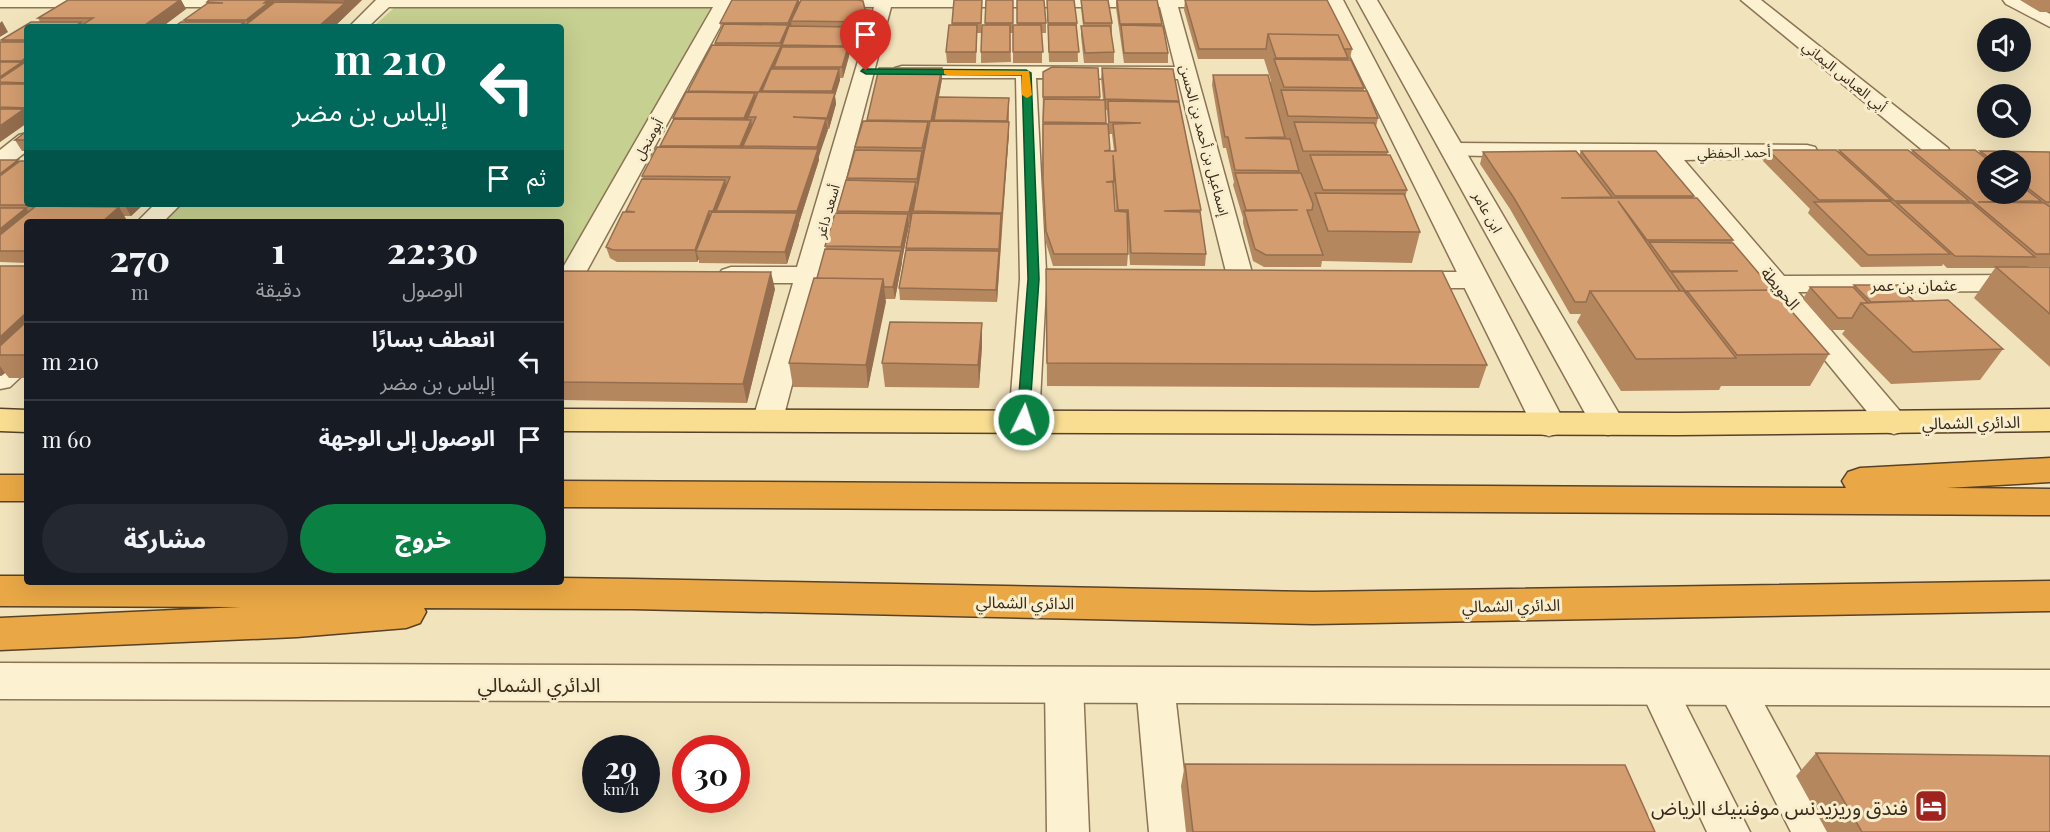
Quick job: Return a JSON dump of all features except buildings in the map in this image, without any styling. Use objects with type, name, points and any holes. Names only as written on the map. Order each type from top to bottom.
[{"type":"highway","points":[[1491,500],[2050,470]]},
{"type":"highway","points":[[564,471],[875,497]]},
{"type":"highway","points":[[0,488],[24,488]]},
{"type":"highway","points":[[564,494],[2050,502]]},
{"type":"highway","name":"الدائري الشمالي","points":[[0,591],[632,594],[1313,608],[2050,596]]},
{"type":"highway","points":[[0,634],[297,621],[632,594]]},
{"type":"main road","points":[[0,420],[24,421]]},
{"type":"main road","name":"الدائري الشمالي","points":[[564,420],[1024,420],[1549,425],[1894,424],[2050,420]]},
{"type":"street","name":"ابن عامر","points":[[1367,0],[1608,424]]},
{"type":"street","name":"أبي العباس اليماني","points":[[1750,0],[1951,153],[1905,152]]},
{"type":"street","points":[[2012,0],[2049,21]]},
{"type":"street","points":[[43,21],[73,1]]},
{"type":"street","points":[[0,2],[214,1]]},
{"type":"street","points":[[188,21],[214,1]]},
{"type":"street","points":[[361,24],[386,1],[1240,2]]},
{"type":"street","name":"أبومنجل","points":[[575,276],[724,2]]},
{"type":"street","name":"أسعد داغر","points":[[768,419],[884,2]]},
{"type":"street","name":"إسماعيل بن أحمد بن الحسن","points":[[1168,2],[1241,280]]},
{"type":"street","points":[[1331,8],[1354,32],[1379,33],[1383,27]]},
{"type":"street","points":[[1331,8],[1360,56],[1549,425]]},
{"type":"street","points":[[1360,56],[1364,49],[1378,47],[1389,49],[1399,56]]},
{"type":"street","points":[[866,71],[1188,73]]},
{"type":"street","points":[[1024,420],[1034,279],[1026,73]]},
{"type":"street","points":[[1,160],[24,142]]},
{"type":"street","name":"أحمد الحفظي","points":[[1453,150],[1667,153],[1834,152]]},
{"type":"street","name":"الحويطة","points":[[1667,153],[1894,424]]},
{"type":"street","points":[[1,160],[24,160]]},
{"type":"street","points":[[152,219],[166,207]]},
{"type":"street","points":[[702,275],[809,275]]},
{"type":"street","points":[[1034,279],[1114,279]]},
{"type":"street","points":[[1382,280],[1476,280]]},
{"type":"street","name":"عثمان بن عمر","points":[[1778,284],[2050,283]]},
{"type":"street","points":[[0,380],[24,358]]},
{"type":"street","name":"الدائري الشمالي","points":[[0,681],[2050,688]]},
{"type":"street","points":[[1064,684],[1068,832]]},
{"type":"street","points":[[1155,685],[1170,832]]},
{"type":"street","points":[[1658,687],[1730,832]]},
{"type":"street","points":[[1736,687],[1813,832]]},
{"type":"green space","points":[[397,5],[711,7],[564,271],[564,219],[164,219],[178,207],[564,207],[564,24],[376,24]]},
{"type":"slow traffic","points":[[947,72],[1026,73],[1027,95]]},
{"type":"place","name":"فندق وريزيدنس موفنبيك الرياض","points":[[1931,806]]},
{"type":"route","points":[[866,71],[1026,73],[1034,279],[1024,420]]}]
